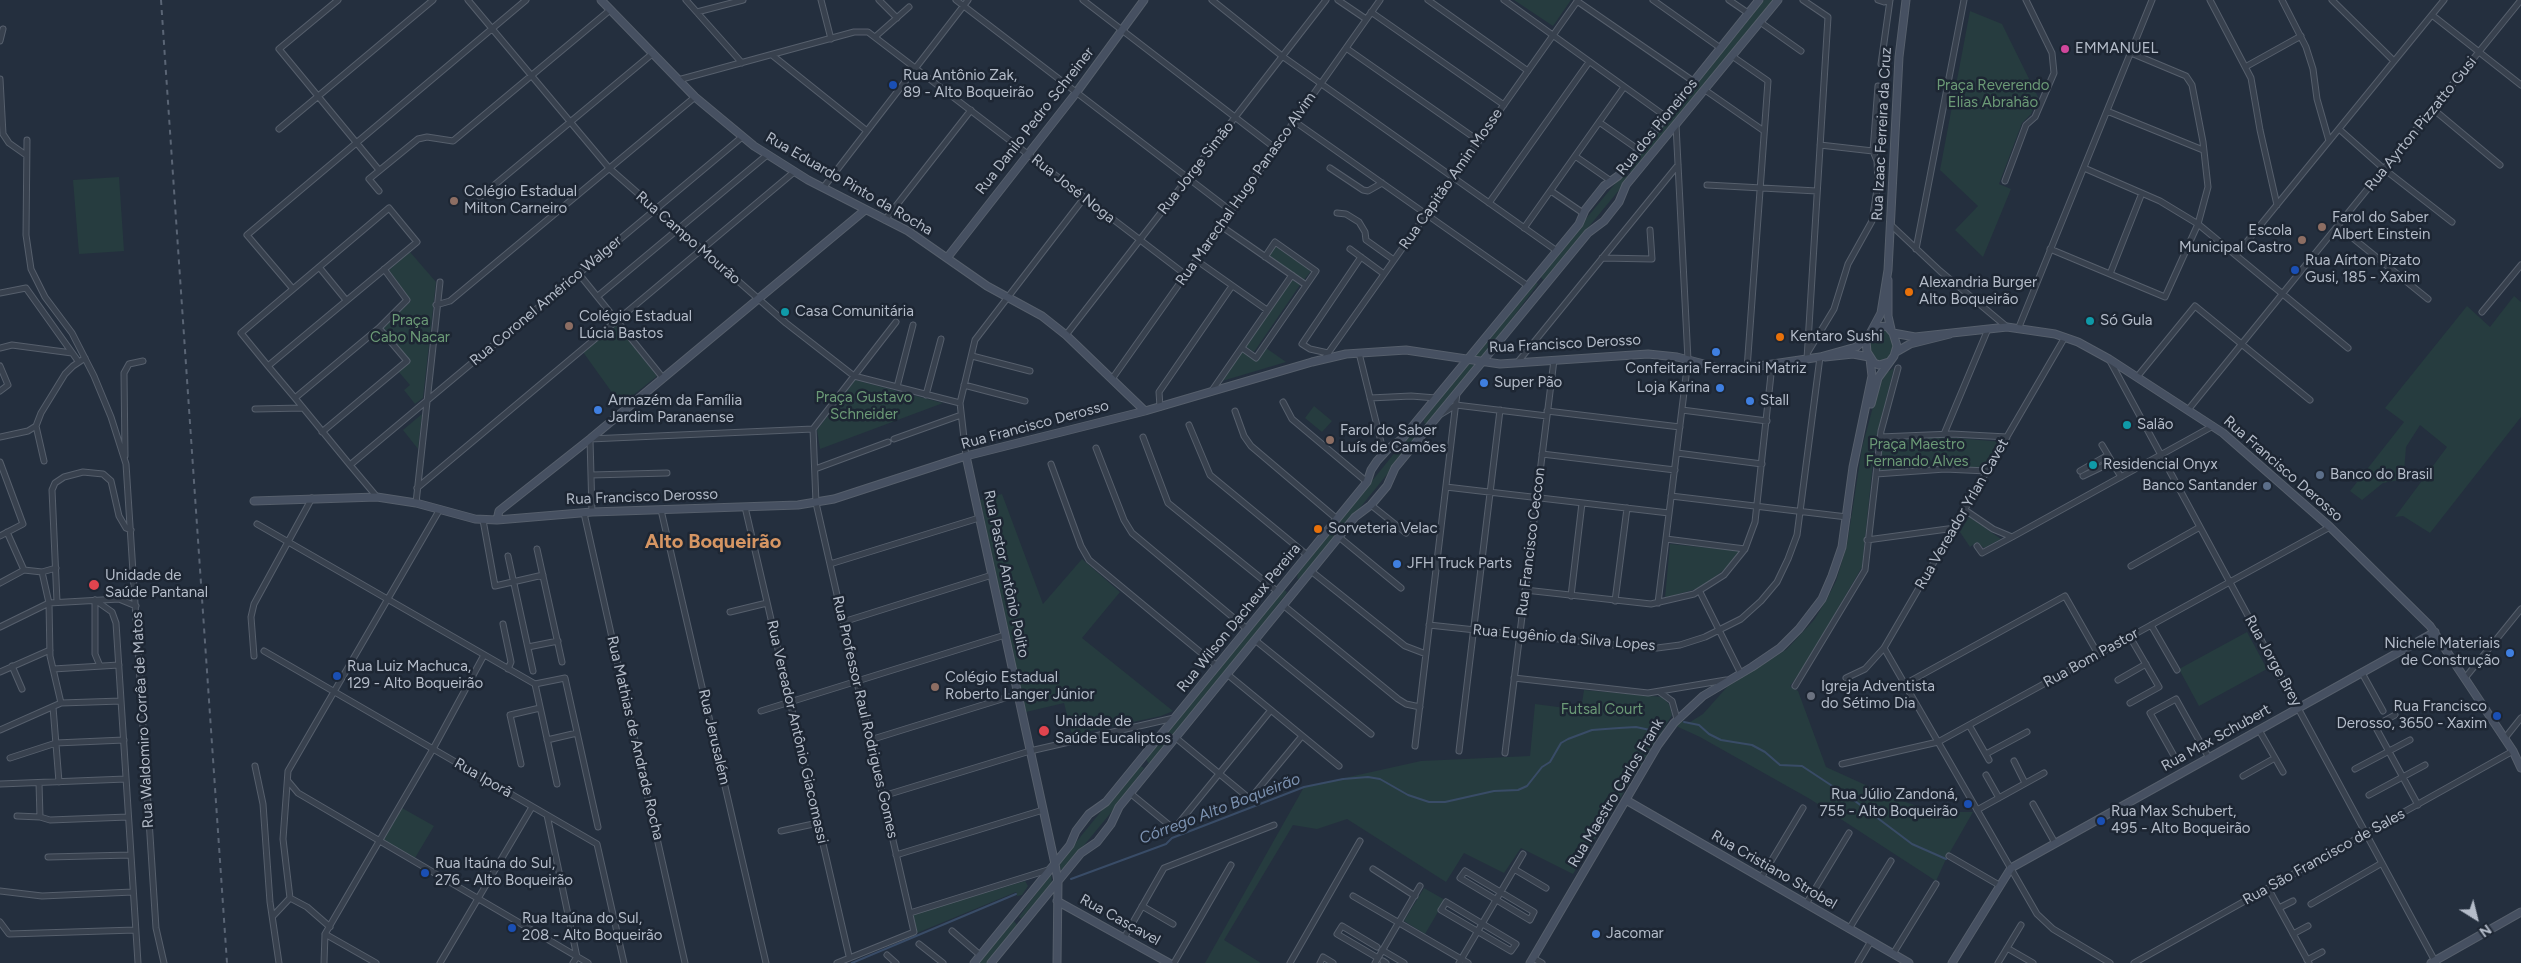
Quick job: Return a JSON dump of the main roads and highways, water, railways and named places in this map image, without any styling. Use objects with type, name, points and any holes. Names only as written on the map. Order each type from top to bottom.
[{"type":"main road","name":"Rua Eduardo Pinto da Rocha","points":[[601,0],[695,97],[742,137],[794,172],[915,236],[1008,298],[1042,316],[1066,335],[1145,411]]},
{"type":"main road","name":"Rua Danilo Pedro Schreiner","points":[[947,258],[1076,93],[1144,0]]},
{"type":"main road","name":"Rua dos Pioneiros","points":[[1467,360],[1579,224],[1583,213],[1604,186],[1611,181],[1639,150],[1759,0]]},
{"type":"main road","name":"Rua dos Pioneiros","points":[[1482,362],[1588,232],[1600,225],[1609,216],[1620,202],[1626,185],[1778,0]]},
{"type":"main road","name":"Rua Izaac Ferreira da Cruz","points":[[1892,331],[1888,316],[1888,270],[1899,57],[1906,0]]},
{"type":"main road","points":[[1625,166],[1627,173],[1636,174]]},
{"type":"main road","points":[[496,520],[499,510],[590,439],[865,210]]},
{"type":"main road","name":"Rua Izaac Ferreira da Cruz","points":[[1872,331],[1881,313],[1888,270]]},
{"type":"main road","points":[[1534,278],[1542,281],[1543,288]]},
{"type":"main road","points":[[1883,326],[1892,331],[1896,352],[1889,362],[1879,365],[1870,358],[1867,338],[1872,331],[1883,326]]},
{"type":"main road","name":"Rua Francisco Derosso","points":[[1892,331],[1911,337],[1988,328],[2019,327],[2065,337],[2108,359],[2213,426],[2240,445],[2330,527],[2435,632],[2505,738],[2521,768]]},
{"type":"main road","name":"Rua Francisco Derosso","points":[[1896,352],[1910,344],[1956,332]]},
{"type":"main road","name":"Rua Francisco Derosso","points":[[1820,357],[1856,347],[1867,338]]},
{"type":"main road","name":"Rua Francisco Derosso","points":[[254,500],[376,498],[416,504],[483,520],[588,513],[816,503],[966,456],[1160,407],[1326,356],[1411,351],[1482,362],[1517,363],[1643,354],[1688,360],[1724,368],[1747,369],[1807,356],[1820,357],[1853,354],[1870,358]]},
{"type":"main road","name":"Rua Maestro Carlos Frank","points":[[1531,962],[1664,735],[1677,719],[1703,696],[1780,648],[1815,608],[1836,567],[1847,517],[1872,376],[1870,358]]},
{"type":"main road","name":"Rua Wilson Dacheux Pereira","points":[[974,963],[1066,850],[1076,831],[1089,814],[1106,802],[1368,482],[1371,470],[1378,461],[1388,449],[1402,439],[1467,360]]},
{"type":"main road","name":"Rua Wilson Dacheux Pereira","points":[[991,963],[1082,853],[1097,842],[1130,793],[1339,537],[1387,486],[1396,468],[1482,362]]},
{"type":"main road","name":"Rua Maestro Carlos Frank","points":[[1861,430],[1878,378],[1889,362]]},
{"type":"main road","points":[[1419,419],[1423,427],[1429,428]]},
{"type":"main road","name":"Rua Pastor Antônio Polito","points":[[966,456],[1052,847],[1053,866],[1058,882],[1057,963]]},
{"type":"main road","points":[[1293,573],[1295,580],[1303,581]]},
{"type":"main road","points":[[1279,590],[1288,588],[1291,596]]},
{"type":"main road","name":"Rua Max Schubert","points":[[1952,963],[2011,868],[2435,632]]},
{"type":"main road","name":"Rua Francisco Derosso","points":[[2513,752],[2521,759]]},
{"type":"main road","points":[[1138,763],[1145,763],[1148,772]]},
{"type":"main road","name":"Rua Cristiano Strobel","points":[[1626,800],[1909,963]]},
{"type":"main road","points":[[1052,847],[1058,850],[1066,850]]},
{"type":"main road","name":"Rua Cascavel","points":[[1042,901],[1057,903],[1169,963]]},
{"type":"main road","points":[[1016,912],[1016,921],[1020,923],[1026,921]]},
{"type":"main road","points":[[2434,962],[2521,912]]},
{"type":"waterway","name":"Córrego Alto Boqueirão","points":[[1684,722],[1699,725],[1709,734],[1721,740],[1752,745],[1765,752],[1780,765],[1802,766],[1855,801],[1912,844],[1946,859]]},
{"type":"waterway","name":"Córrego Alto Boqueirão","points":[[1071,879],[1166,844],[1172,838],[1304,787],[1343,779],[1368,777],[1380,779],[1408,795],[1429,802],[1445,802],[1494,791],[1518,790],[1527,786],[1542,767],[1550,762],[1561,743],[1568,739],[1592,730],[1636,727],[1650,730]]},
{"type":"waterway","name":"Córrego Alto Boqueirão","points":[[852,963],[1016,894]]},
{"type":"railway","points":[[161,0],[227,963]]},
{"type":"place","name":"EMMANUEL","points":[[2065,49]]},
{"type":"place","name":"Rua Antônio Zak, 89 - Alto Boqueirão","points":[[893,85]]},
{"type":"place","name":"Colégio Estadual Milton Carneiro","points":[[454,201]]},
{"type":"place","name":"Farol do Saber Albert Einstein","points":[[2322,227]]},
{"type":"place","name":"Escola Municipal Castro","points":[[2302,240]]},
{"type":"place","name":"Rua Aírton Pizato Gusi, 185 - Xaxim","points":[[2295,270]]},
{"type":"place","name":"Alexandria Burger Alto Boqueirão","points":[[1909,292]]},
{"type":"place","name":"Casa Comunitária","points":[[785,312]]},
{"type":"place","name":"Só Gula","points":[[2090,321]]},
{"type":"place","name":"Colégio Estadual Lúcia Bastos","points":[[569,326]]},
{"type":"place","name":"Kentaro Sushi","points":[[1780,337]]},
{"type":"place","name":"Confeitaria Ferracini Matriz","points":[[1716,352]]},
{"type":"place","name":"Super Pão","points":[[1484,383]]},
{"type":"place","name":"Loja Karina","points":[[1720,388]]},
{"type":"place","name":"Stall","points":[[1750,401]]},
{"type":"place","name":"Armazém da Família Jardim Paranaense","points":[[598,410]]},
{"type":"place","name":"Salão","points":[[2127,425]]},
{"type":"place","name":"Farol do Saber Luís de Camões","points":[[1330,440]]},
{"type":"place","name":"Residencial Onyx","points":[[2093,465]]},
{"type":"place","name":"Banco do Brasil","points":[[2320,475]]},
{"type":"place","name":"Banco Santander","points":[[2267,486]]},
{"type":"place","name":"Sorveteria Velac","points":[[1318,529]]},
{"type":"place","name":"JFH Truck Parts","points":[[1397,564]]},
{"type":"place","name":"Unidade de Saúde Pantanal","points":[[94,585]]},
{"type":"place","name":"Nichele Materiais de Construção","points":[[2510,653]]},
{"type":"place","name":"Rua Luiz Machuca, 129 - Alto Boqueirão","points":[[337,676]]},
{"type":"place","name":"Colégio Estadual Roberto Langer Júnior","points":[[935,687]]},
{"type":"place","name":"Igreja Adventista do Sétimo Dia","points":[[1811,696]]},
{"type":"place","name":"Rua Francisco Derosso, 3650 - Xaxim","points":[[2497,716]]},
{"type":"place","name":"Unidade de Saúde Eucaliptos","points":[[1044,731]]},
{"type":"place","name":"Rua Júlio Zandoná, 755 - Alto Boqueirão","points":[[1968,804]]},
{"type":"place","name":"Rua Max Schubert, 495 - Alto Boqueirão","points":[[2101,821]]},
{"type":"place","name":"Rua Itaúna do Sul, 276 - Alto Boqueirão","points":[[425,873]]},
{"type":"place","name":"Rua Itaúna do Sul, 208 - Alto Boqueirão","points":[[512,928]]},
{"type":"place","name":"Jacomar","points":[[1596,934]]},
{"type":"district","name":"Alto Boqueirão","points":[[713,542]]},
{"type":"park label","name":"Praça Reverendo Elias Abrahão","points":[[1993,94]]},
{"type":"park label","name":"Praça Cabo Nacar","points":[[410,330]]},
{"type":"park label","name":"Praça Gustavo Schneider","points":[[864,406]]},
{"type":"park label","name":"Praça Maestro Fernando Alves","points":[[1917,454]]},
{"type":"park label","name":"Futsal Court","points":[[1602,710]]}]
